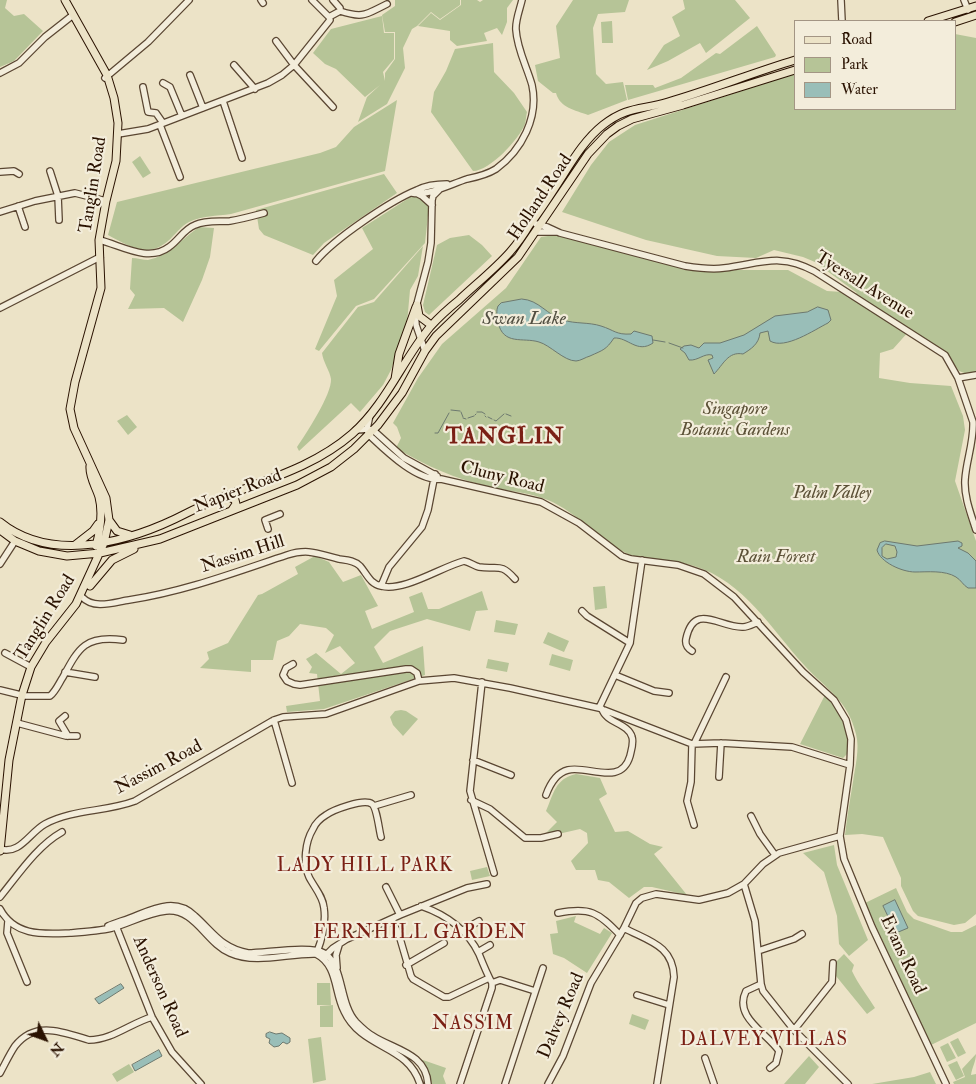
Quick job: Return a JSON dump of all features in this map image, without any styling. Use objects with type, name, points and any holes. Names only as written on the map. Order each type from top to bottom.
[{"type":"main road","name":"Tanglin Road","points":[[63,0],[90,44],[107,79],[114,98],[118,134],[116,161],[99,240],[102,288],[75,382],[70,409],[72,424],[90,466],[90,472],[99,498],[101,514],[100,543]]},
{"type":"main road","points":[[932,20],[976,6]]},
{"type":"main road","points":[[956,22],[976,15]]},
{"type":"main road","name":"Holland Road","points":[[370,415],[389,390],[431,325],[510,252],[581,148],[607,122],[628,110],[668,102],[794,60]]},
{"type":"main road","name":"Holland Road","points":[[370,431],[391,409],[425,351],[448,323],[518,257],[539,229],[588,154],[607,134],[632,119],[794,70]]},
{"type":"main road","points":[[728,82],[733,89]]},
{"type":"main road","points":[[416,306],[419,316],[431,325]]},
{"type":"main road","points":[[395,379],[399,354],[416,306]]},
{"type":"main road","name":"Napier Road","points":[[0,522],[11,531],[27,539],[52,544],[100,543],[133,535],[162,525],[240,489],[286,473],[310,462],[333,448],[356,430],[370,415]]},
{"type":"main road","name":"Napier Road","points":[[0,530],[15,541],[39,551],[67,556],[97,554],[145,543],[297,485],[327,470],[354,449],[370,431]]},
{"type":"main road","name":"Tanglin Road","points":[[0,850],[9,760],[22,695],[31,667],[46,642],[76,604],[97,554],[108,520],[106,498],[95,470],[90,466]]},
{"type":"main road","points":[[240,489],[239,498],[247,505]]},
{"type":"main road","points":[[226,495],[235,500],[236,504],[232,510]]},
{"type":"main road","points":[[75,545],[93,531],[98,524],[101,514]]},
{"type":"main road","points":[[108,520],[117,531],[133,535]]},
{"type":"main road","points":[[76,604],[112,560],[145,543]]},
{"type":"main road","points":[[90,586],[97,572],[97,554]]},
{"type":"street","points":[[107,79],[148,42],[188,0]]},
{"type":"street","points":[[312,0],[329,17]]},
{"type":"street","points":[[334,0],[340,11]]},
{"type":"street","points":[[316,261],[323,253],[363,221],[403,197],[480,176],[496,169],[520,144],[529,129],[533,112],[533,95],[516,29],[522,0]]},
{"type":"street","points":[[841,0],[842,20]]},
{"type":"street","points":[[964,0],[968,10]]},
{"type":"street","points":[[118,134],[148,129],[254,89],[282,75],[294,65],[327,24],[329,17],[340,11],[355,16],[362,16],[387,4]]},
{"type":"street","points":[[0,73],[19,63],[45,37],[72,16]]},
{"type":"street","points":[[276,41],[294,65],[333,107]]},
{"type":"street","points":[[234,65],[254,89]]},
{"type":"street","points":[[190,75],[203,108]]},
{"type":"street","points":[[163,83],[170,87],[182,116]]},
{"type":"street","points":[[143,87],[148,112],[156,113],[162,124],[180,177]]},
{"type":"street","points":[[223,101],[242,158]]},
{"type":"street","points":[[0,172],[14,171],[19,174]]},
{"type":"street","points":[[50,171],[58,196],[59,220]]},
{"type":"street","points":[[428,190],[441,188],[449,184]]},
{"type":"street","points":[[425,351],[416,325],[416,306],[430,253],[432,205],[434,196],[441,188]]},
{"type":"street","points":[[428,190],[432,205]]},
{"type":"street","points":[[0,212],[35,201],[75,192],[106,201]]},
{"type":"street","points":[[415,194],[422,196],[432,205]]},
{"type":"street","points":[[18,206],[25,227]]},
{"type":"street","points":[[99,240],[139,253],[152,254],[168,248],[181,234],[195,225],[244,219],[264,213]]},
{"type":"street","name":"Tyersall Avenue","points":[[531,223],[539,229],[557,232],[685,266],[705,269],[723,268],[772,260],[798,264],[814,271],[945,355],[958,378],[972,422],[973,429],[965,490],[976,530]]},
{"type":"street","points":[[0,308],[100,257]]},
{"type":"street","points":[[958,378],[976,375]]},
{"type":"street","points":[[356,430],[370,431],[370,415]]},
{"type":"street","name":"Cluny Road","points":[[370,431],[401,463],[441,479],[541,502],[579,523],[622,556],[687,567],[704,574],[734,597],[803,672],[830,694],[841,710],[851,739],[850,765],[840,836]]},
{"type":"street","points":[[434,477],[428,510],[422,527],[390,567],[381,586],[401,586],[464,562],[480,567],[499,568],[508,572],[515,579]]},
{"type":"street","points":[[268,529],[265,520],[280,514]]},
{"type":"street","points":[[0,564],[15,541]]},
{"type":"street","name":"Nassim Hill","points":[[82,597],[86,601],[98,604],[165,594],[232,575],[290,554],[308,552],[323,553],[352,561],[360,566],[372,582],[381,586]]},
{"type":"street","points":[[546,795],[555,778],[568,770],[576,769],[611,774],[626,763],[631,753],[632,737],[629,732],[606,716],[601,709],[630,643],[642,560]]},
{"type":"street","points":[[582,611],[586,616],[630,643]]},
{"type":"street","points":[[692,651],[687,648],[686,642],[690,626],[695,620],[710,619],[742,627],[758,622]]},
{"type":"street","points":[[0,690],[22,695],[50,696],[78,650],[86,644],[104,638],[123,640]]},
{"type":"street","points":[[5,654],[31,667]]},
{"type":"street","points":[[293,664],[286,668],[283,675],[287,681],[297,685],[342,680],[406,669],[411,669],[417,673],[419,681]]},
{"type":"street","points":[[65,672],[96,677]]},
{"type":"street","points":[[615,675],[654,691],[669,693]]},
{"type":"street","name":"Nassim Road","points":[[0,850],[8,852],[15,850],[40,827],[64,816],[111,808],[135,801],[274,720],[283,717],[332,712],[419,681],[454,678],[482,682],[601,709],[693,744],[721,743],[792,747],[850,765]]},
{"type":"street","points":[[694,825],[687,801],[691,782],[693,744],[726,678]]},
{"type":"street","points":[[482,682],[470,791],[471,800],[494,873]]},
{"type":"street","points":[[65,716],[59,721],[68,736]]},
{"type":"street","points":[[274,720],[292,783]]},
{"type":"street","points":[[17,723],[68,736],[77,736]]},
{"type":"street","points":[[719,777],[721,743]]},
{"type":"street","points":[[473,760],[511,775]]},
{"type":"street","points":[[374,806],[411,795]]},
{"type":"street","points":[[471,800],[490,809],[525,838],[540,838],[558,834]]},
{"type":"street","points":[[317,952],[322,936],[325,908],[322,898],[308,874],[305,851],[313,829],[324,816],[338,809],[370,802],[374,806],[381,837]]},
{"type":"street","points":[[751,816],[760,834],[775,855]]},
{"type":"street","points":[[0,897],[42,848],[62,832]]},
{"type":"street","name":"Dalvey Road","points":[[548,1084],[563,1056],[591,982],[624,928],[636,903],[642,898],[656,894],[699,900],[728,893],[744,884],[775,855],[840,836]]},
{"type":"street","name":"Evans Road","points":[[840,836],[841,849],[850,877],[946,1084]]},
{"type":"street","points":[[325,956],[347,939],[400,915],[467,888],[487,884]]},
{"type":"street","points":[[744,884],[755,922],[760,984],[768,998],[794,1030],[848,1084]]},
{"type":"street","points":[[386,887],[400,915]]},
{"type":"street","points":[[421,906],[450,919],[462,930],[478,952],[491,980],[492,988],[460,1084]]},
{"type":"street","points":[[558,913],[586,910],[602,918],[620,935]]},
{"type":"street","points":[[1,912],[16,927],[44,934],[101,929],[165,911],[181,913],[199,923],[223,943],[240,952],[248,953],[306,949],[315,946],[322,936]]},
{"type":"street","points":[[392,920],[399,935],[406,965],[413,979],[444,997],[449,997],[491,980],[500,980],[535,991]]},
{"type":"street","points":[[8,921],[7,932],[27,981]]},
{"type":"street","points":[[462,930],[479,921]]},
{"type":"street","points":[[199,923],[219,946],[240,958],[317,952]]},
{"type":"street","name":"Anderson Road","points":[[117,924],[152,1017],[172,1052],[201,1084]]},
{"type":"street","points":[[10,938],[16,927]]},
{"type":"street","points":[[624,928],[657,945],[666,952],[672,961],[674,977],[657,1084]]},
{"type":"street","points":[[758,951],[794,939],[802,934]]},
{"type":"street","points":[[406,965],[444,943]]},
{"type":"street","points":[[339,945],[336,955],[337,970],[350,1014],[356,1022],[374,1036],[412,1055],[425,1070],[428,1084]]},
{"type":"street","points":[[478,952],[490,945]]},
{"type":"street","points":[[306,949],[325,956],[337,970]]},
{"type":"street","points":[[325,956],[330,965],[343,1010],[349,1021],[371,1041],[407,1061],[417,1074],[420,1084]]},
{"type":"street","points":[[794,1030],[832,982],[833,963]]},
{"type":"street","points":[[505,1084],[543,968]]},
{"type":"street","points":[[760,984],[746,991],[743,999],[744,1013],[779,1052],[776,1063],[770,1068]]},
{"type":"street","points":[[637,995],[669,1005]]},
{"type":"street","points":[[0,1073],[15,1046],[22,1038],[33,1031],[50,1029],[94,1040],[122,1031],[152,1017]]},
{"type":"street","points":[[705,1058],[714,1084]]},
{"type":"green space","points":[[0,0],[7,0],[5,8],[14,16],[24,14],[43,31],[14,61],[0,67]]},
{"type":"green space","points":[[395,0],[460,0],[460,5],[440,19],[431,12],[412,29],[403,48],[405,68],[387,104],[358,122],[367,97],[380,85],[365,97],[336,69],[325,64],[313,53],[331,29],[382,16],[384,33],[394,33],[394,59],[383,72],[385,81],[385,73],[395,59],[395,32],[385,32],[382,15],[395,6]]},
{"type":"green space","points":[[461,0],[477,0],[480,2],[483,0],[513,0],[507,8],[507,22],[502,35],[497,28],[484,33],[487,41],[457,46],[450,40],[450,31],[418,26],[431,13],[440,20],[461,5]]},
{"type":"green space","points":[[573,0],[629,0],[625,12],[598,14],[593,28],[596,74],[606,84],[623,82],[627,100],[588,115],[564,105],[556,93],[553,93],[538,81],[535,65],[560,58],[556,26]]},
{"type":"green space","points":[[683,0],[735,0],[750,18],[706,53],[700,43],[668,61],[647,70],[664,45],[680,36],[672,17],[685,9]]},
{"type":"green space","points":[[612,21],[613,43],[602,43],[601,22]]},
{"type":"green space","points":[[757,26],[776,55],[775,57],[628,100],[625,85],[653,85],[655,88],[681,78],[716,53],[720,54]]},
{"type":"green space","name":"Singapore Botanic Gardens","points":[[956,34],[976,38],[976,373],[967,374],[959,371],[946,353],[910,330],[893,349],[880,353],[879,378],[910,383],[951,386],[963,416],[965,430],[955,481],[976,541],[976,914],[965,923],[954,925],[918,916],[913,911],[901,886],[901,878],[883,837],[862,834],[845,835],[857,752],[856,734],[848,712],[742,594],[712,573],[694,566],[641,558],[624,552],[603,539],[564,509],[542,498],[465,480],[419,461],[396,448],[401,438],[397,427],[393,423],[418,378],[442,344],[506,288],[541,237],[555,235],[684,269],[713,272],[788,270],[827,291],[857,293],[815,262],[803,257],[774,250],[756,258],[717,256],[646,240],[562,212],[591,165],[609,142],[635,125],[794,74],[794,110],[956,110]]},
{"type":"green space","points":[[493,43],[494,72],[514,93],[527,112],[526,121],[517,138],[503,153],[487,166],[473,171],[431,112],[434,92],[446,71],[455,49]]},
{"type":"green space","points":[[397,100],[385,171],[231,214],[194,220],[183,226],[168,241],[153,249],[138,249],[108,235],[117,202],[320,153],[336,147],[354,127]]},
{"type":"green space","points":[[140,156],[151,173],[143,178],[132,162]]},
{"type":"green space","points":[[384,174],[397,193],[324,243],[313,255],[264,235],[259,229],[256,210]]},
{"type":"green space","points":[[412,196],[418,197],[429,206],[425,243],[374,299],[356,306],[319,351],[315,349],[337,296],[334,280],[373,249],[362,228]]},
{"type":"green space","points":[[199,227],[214,228],[210,257],[183,322],[164,308],[128,309],[135,295],[130,289],[132,258],[148,260],[162,255]]},
{"type":"green space","points":[[469,235],[492,256],[429,315],[425,312],[423,305],[437,245],[450,238]]},
{"type":"green space","points":[[423,246],[418,276],[410,290],[407,323],[391,370],[383,385],[360,412],[351,403],[299,451],[297,447],[318,414],[330,386],[331,379],[322,353],[358,307],[374,302]]},
{"type":"green space","points":[[127,415],[137,427],[128,435],[117,421]]},
{"type":"green space","points":[[315,556],[329,562],[343,582],[361,575],[378,606],[365,611],[372,629],[414,612],[409,597],[422,592],[428,609],[439,609],[482,591],[488,610],[476,611],[470,631],[427,619],[390,631],[374,647],[383,663],[423,646],[425,675],[324,709],[287,712],[286,706],[320,701],[317,674],[309,673],[312,667],[306,659],[316,653],[341,674],[355,663],[340,646],[325,653],[334,635],[326,628],[300,624],[289,636],[277,641],[273,660],[251,660],[251,672],[200,668],[209,659],[207,652],[228,643],[258,595],[298,574],[295,567]]},
{"type":"green space","points":[[605,586],[607,608],[595,610],[593,587]]},
{"type":"green space","points":[[496,620],[518,624],[515,635],[494,632]]},
{"type":"green space","points":[[548,632],[569,641],[564,652],[543,643]]},
{"type":"green space","points":[[552,654],[573,660],[570,671],[549,665]]},
{"type":"green space","points":[[488,659],[509,663],[507,672],[486,668]]},
{"type":"green space","points":[[825,695],[840,714],[846,728],[849,752],[843,758],[800,744]]},
{"type":"green space","points":[[401,710],[418,719],[403,736],[393,725],[390,717],[395,711]]},
{"type":"green space","points":[[576,774],[600,778],[607,794],[599,799],[615,832],[628,831],[650,844],[663,847],[654,854],[687,895],[644,887],[629,898],[609,882],[598,880],[595,870],[576,870],[571,861],[588,843],[587,833],[580,829],[541,838],[557,822],[546,811],[553,793],[559,783],[569,776]]},
{"type":"green space","points":[[834,845],[837,865],[868,940],[849,956],[839,944],[837,916],[824,872],[803,853]]},
{"type":"green space","points":[[487,867],[490,876],[472,880],[470,871]]},
{"type":"green space","points":[[896,888],[907,912],[914,919],[951,932],[962,932],[976,925],[976,1023],[931,1045],[865,903]]},
{"type":"green space","points":[[576,916],[574,922],[600,934],[604,928],[612,933],[587,973],[564,958],[553,954],[550,934],[558,933],[556,921]]},
{"type":"green space","points":[[844,954],[854,965],[852,971],[875,1008],[867,1014],[836,976],[836,962]]},
{"type":"green space","points":[[317,983],[330,983],[331,1005],[317,1005]]},
{"type":"green space","points":[[333,1005],[333,1027],[320,1027],[320,1006]]},
{"type":"green space","points":[[632,1014],[649,1020],[645,1030],[629,1024]]},
{"type":"green space","points":[[321,1037],[326,1080],[313,1083],[308,1039]]},
{"type":"green space","points":[[958,1038],[966,1053],[958,1057],[950,1042]]},
{"type":"green space","points":[[948,1043],[956,1058],[947,1062],[940,1047]]},
{"type":"green space","points":[[976,1054],[971,1075],[976,1074],[976,1084],[954,1084],[953,1082],[965,1077],[962,1069]]},
{"type":"green space","points":[[809,1056],[819,1067],[805,1084],[784,1084]]},
{"type":"green space","points":[[420,1059],[446,1068],[443,1076],[446,1084],[432,1084]]},
{"type":"green space","points":[[957,1061],[964,1076],[956,1080],[948,1065]]},
{"type":"green space","points":[[129,1064],[134,1072],[117,1082],[112,1074]]},
{"type":"green space","points":[[930,1072],[936,1084],[872,1084],[914,1077]]},
{"type":"water","name":"Swan Lake","points":[[522,299],[533,302],[557,318],[596,325],[622,334],[631,334],[634,331],[652,336],[653,343],[642,347],[619,338],[614,338],[601,351],[576,361],[571,360],[539,342],[509,338],[504,335],[498,322],[498,306],[501,303]]},
{"type":"water","points":[[818,307],[828,310],[831,320],[828,323],[799,338],[783,343],[770,341],[768,331],[760,333],[758,340],[752,348],[743,354],[730,357],[714,374],[708,360],[713,358],[712,355],[689,360],[680,349],[691,345],[699,348],[704,343],[720,343],[744,335],[775,316],[807,312]]},
{"type":"water","points":[[885,541],[917,546],[958,541],[962,543],[962,546],[958,548],[968,553],[976,561],[976,588],[968,588],[956,577],[947,573],[910,572],[892,566],[879,554],[877,550],[880,543]],"holes":[[[886,544],[895,546],[896,557],[887,559],[882,556],[882,548]]]},
{"type":"water","points":[[895,900],[908,928],[896,933],[883,906]]},
{"type":"water","points":[[121,984],[124,988],[99,1004],[95,999]]},
{"type":"water","points":[[270,1032],[282,1033],[290,1038],[290,1042],[287,1044],[283,1042],[279,1046],[274,1047],[269,1043],[270,1039],[266,1037],[266,1034]]},
{"type":"water","points":[[159,1050],[162,1056],[135,1071],[132,1065]]},
{"type":"waterway","points":[[653,340],[665,342]]},
{"type":"waterway","points":[[669,343],[683,348]]},
{"type":"waterway","points":[[451,410],[460,411]]},
{"type":"waterway","points":[[461,412],[463,417]]},
{"type":"waterway","points":[[477,412],[485,414]]},
{"type":"waterway","points":[[435,433],[438,433],[449,413]]},
{"type":"waterway","points":[[494,420],[496,421],[504,414]]},
{"type":"waterway","points":[[506,414],[511,416]]},
{"type":"waterway","points":[[468,418],[474,416]]},
{"type":"waterway","points":[[488,417],[492,419]]},
{"type":"district","name":"TANGLIN","points":[[505,438]]},
{"type":"district","name":"LADY HILL PARK","points":[[365,867]]},
{"type":"district","name":"FERNHILL GARDEN","points":[[420,934]]},
{"type":"district","name":"NASSIM","points":[[473,1025]]},
{"type":"district","name":"DALVEY VILLAS","points":[[764,1041]]},
{"type":"park label","name":"Palm Valley","points":[[832,494]]},
{"type":"park label","name":"Rain Forest","points":[[776,558]]}]
